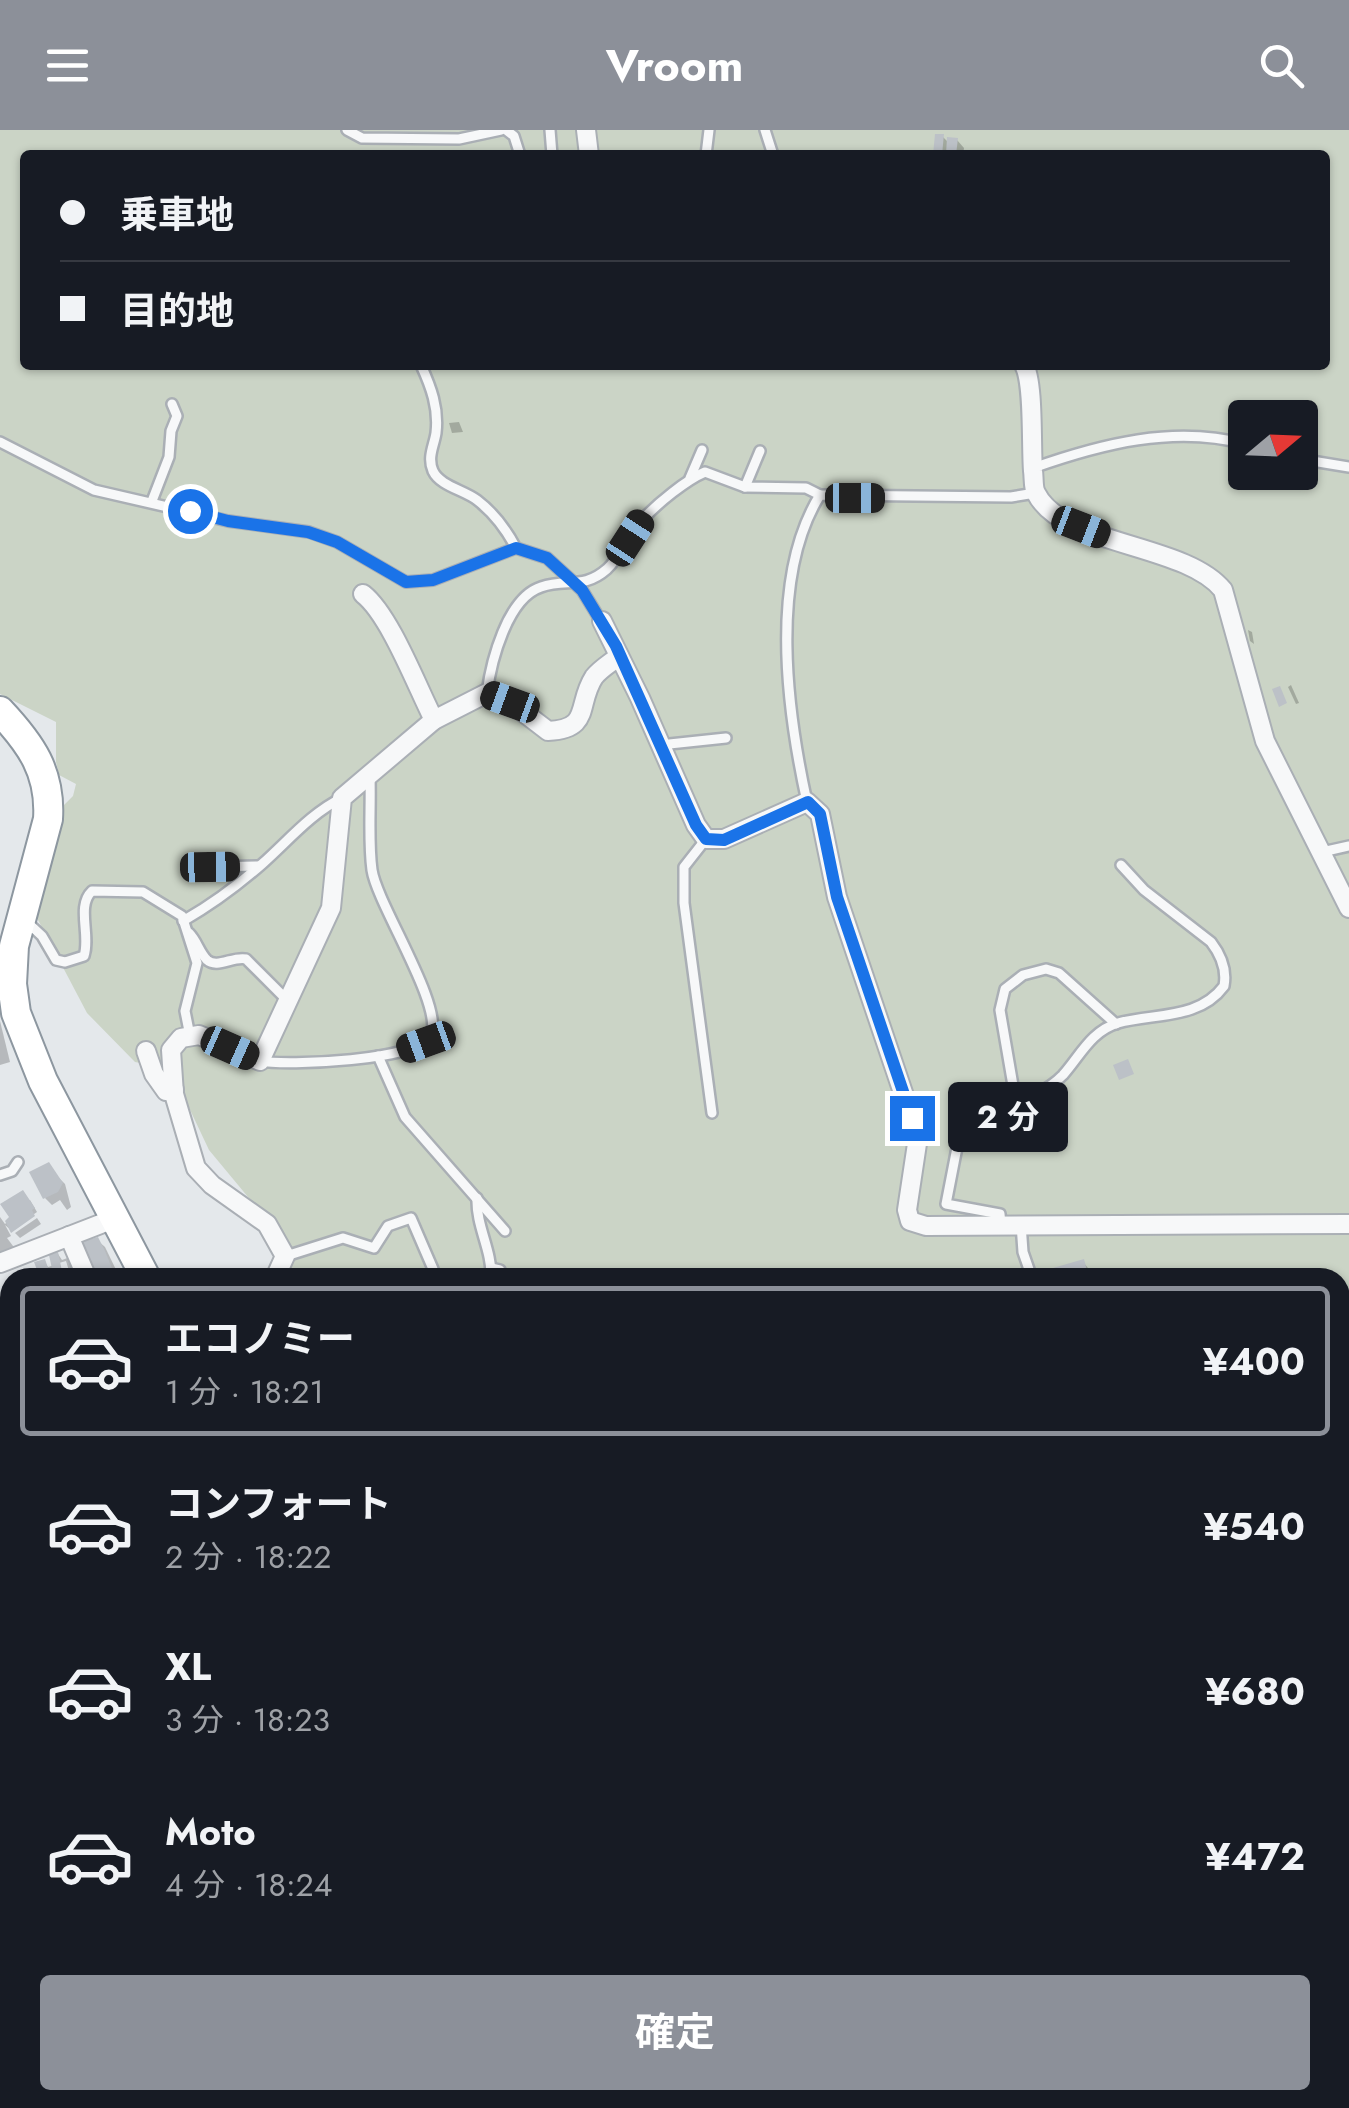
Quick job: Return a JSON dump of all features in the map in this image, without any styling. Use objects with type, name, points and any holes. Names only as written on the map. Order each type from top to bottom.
[{"type":"highway","points":[[0,711],[32,749],[47,784],[48,819],[21,917],[7,947],[16,1013],[28,1048],[141,1268]]},
{"type":"street","points":[[1027,370],[1035,493],[1059,518],[1193,567],[1224,590],[1265,740],[1349,908]]},
{"type":"street","points":[[364,594],[384,620],[434,720]]},
{"type":"street","points":[[602,622],[706,839],[724,840],[808,802],[820,814],[837,897],[918,1138],[907,1210],[910,1221],[926,1226],[1349,1224]]},
{"type":"street","points":[[279,1268],[284,1256],[267,1224],[212,1185],[196,1168],[174,1090],[171,1050],[181,1038],[200,1034],[260,1061],[331,908],[342,798],[370,773],[434,720],[486,693],[510,702],[548,731],[565,730],[577,724],[595,675],[620,656]]},
{"type":"street","points":[[146,1051],[154,1074],[166,1091],[174,1090]]},
{"type":"street","points":[[0,1262],[116,1218]]},
{"type":"street","points":[[69,1236],[83,1268]]},
{"type":"lane","points":[[348,130],[362,138],[459,139],[504,130],[514,136],[518,150]]},
{"type":"lane","points":[[423,370],[436,406],[436,432],[430,453],[434,473],[444,484],[462,488],[482,503],[505,527],[516,548]]},
{"type":"lane","points":[[152,502],[169,457],[177,416],[172,404]]},
{"type":"lane","points":[[1033,468],[1156,436],[1228,442]]},
{"type":"lane","points":[[0,442],[94,490],[228,521],[308,532],[337,542],[406,582],[433,580],[516,548],[547,558],[582,590],[602,622]]},
{"type":"lane","points":[[690,478],[702,450]]},
{"type":"lane","points":[[745,487],[760,451]]},
{"type":"lane","points":[[1318,463],[1349,467]]},
{"type":"lane","points":[[486,693],[498,639],[521,603],[537,588],[591,581],[610,566],[642,520],[690,478],[705,472],[745,487],[806,488],[820,495],[1011,497],[1035,493]]},
{"type":"lane","points":[[808,802],[793,738],[785,638],[789,594],[804,521],[820,495]]},
{"type":"lane","points":[[660,744],[726,738]]},
{"type":"lane","points":[[260,1061],[280,1065],[378,1056],[426,1042],[431,1035],[433,1022],[410,953],[380,898],[372,871],[370,773]]},
{"type":"lane","points":[[185,926],[324,807],[342,798]]},
{"type":"lane","points":[[706,839],[684,867],[684,885],[712,1113]]},
{"type":"lane","points":[[1321,852],[1349,846]]},
{"type":"lane","points":[[1001,1225],[1000,1214],[946,1204],[961,1127],[972,1117],[1016,1103],[1049,1086],[1096,1035],[1116,1024],[1177,1014],[1202,1005],[1219,994],[1226,976],[1211,942],[1144,890],[1120,865]]},
{"type":"lane","points":[[210,867],[259,866]]},
{"type":"lane","points":[[21,917],[42,936],[56,960],[65,962],[84,956],[86,896],[92,890],[143,892],[182,916],[197,963],[185,1011],[190,1036]]},
{"type":"lane","points":[[185,926],[209,962],[246,959],[288,1002]]},
{"type":"lane","points":[[1016,1103],[1000,1010],[1005,989],[1023,975],[1046,968],[1059,973],[1116,1024]]},
{"type":"lane","points":[[378,1056],[405,1118],[505,1231]]},
{"type":"lane","points":[[0,1176],[18,1162]]},
{"type":"lane","points":[[477,1198],[476,1217],[489,1250],[491,1268]]},
{"type":"lane","points":[[284,1256],[343,1238],[374,1248],[388,1226],[411,1218],[433,1268]]},
{"type":"lane","points":[[1021,1224],[1029,1268]]},
{"type":"green space","points":[[0,130],[1349,130],[1349,1268],[280,1268],[270,1217],[209,1150],[184,1097],[182,1071],[135,1062],[87,1013],[37,918],[37,897],[59,810],[73,796],[76,784],[59,775],[56,722],[0,694]]},
{"type":"building","points":[[935,134],[944,134],[942,150],[933,150]]},
{"type":"building","points":[[947,137],[958,138],[957,150],[946,150]]},
{"type":"building","points":[[1280,686],[1287,703],[1279,707],[1272,689]]},
{"type":"building","points":[[1128,1059],[1134,1074],[1119,1080],[1113,1065]]},
{"type":"building","points":[[49,1162],[63,1183],[58,1192],[43,1199],[29,1172]]},
{"type":"building","points":[[23,1190],[35,1208],[35,1216],[11,1233],[5,1221],[9,1217],[0,1204]]},
{"type":"building","points":[[98,1237],[112,1268],[88,1268],[77,1243]]},
{"type":"building","points":[[58,1252],[61,1268],[52,1268],[49,1255]]},
{"type":"building","points":[[45,1259],[48,1268],[36,1268],[34,1262]]},
{"type":"building","points":[[1084,1259],[1086,1268],[1053,1268]]},
{"type":"route","points":[[190,511],[228,521],[308,532],[337,542],[406,582],[433,580],[516,548],[547,558],[582,590],[616,646],[696,825],[706,839],[724,840],[808,802],[820,814],[837,897],[912,1118]]}]
